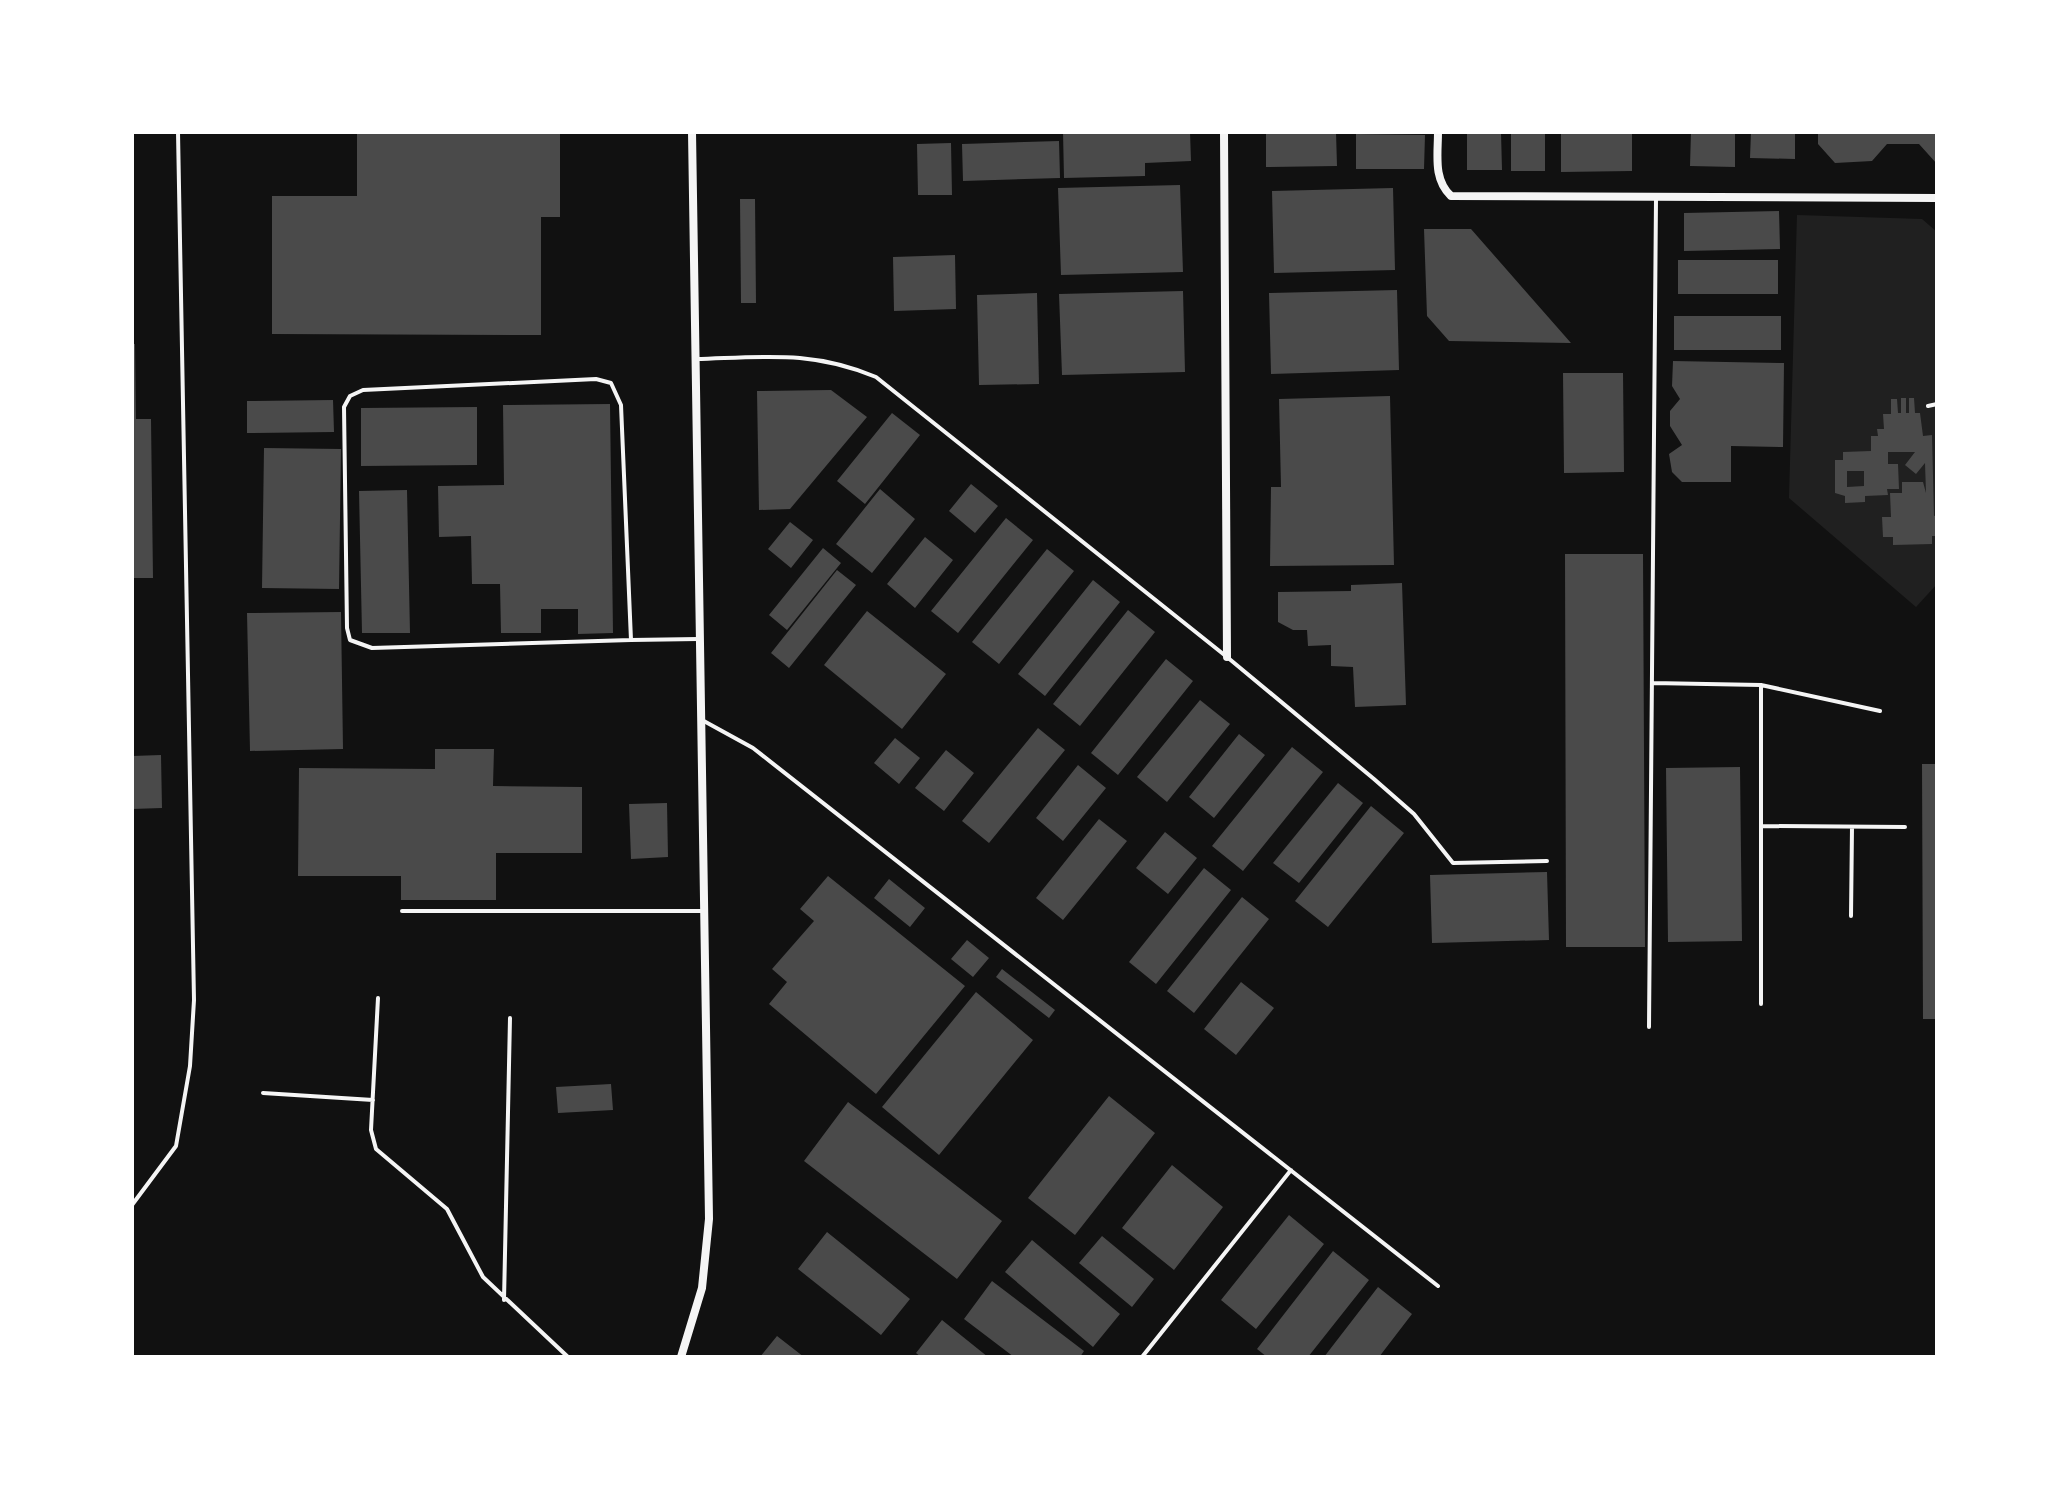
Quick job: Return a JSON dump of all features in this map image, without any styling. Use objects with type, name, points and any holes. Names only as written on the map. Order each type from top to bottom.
[{"type":"street","points":[[681,1357],[702,1288],[709,1219],[693,360],[692,132]]},
{"type":"street","points":[[1224,132],[1227,657]]},
{"type":"street","points":[[1438,132],[1438,176],[1442,188],[1451,196],[1937,198]]},
{"type":"lane","points":[[132,1205],[176,1146],[185,1108],[194,1000],[178,132]]},
{"type":"lane","points":[[1649,1027],[1656,196]]},
{"type":"lane","points":[[693,360],[802,356],[846,364],[876,377],[1227,657],[1414,814],[1453,863],[1547,861]]},
{"type":"lane","points":[[631,640],[621,405],[611,383],[596,379],[363,390],[350,396],[344,407],[347,628],[350,640],[372,648],[698,639]]},
{"type":"lane","points":[[1928,406],[1937,404]]},
{"type":"lane","points":[[1652,683],[1761,685],[1880,711]]},
{"type":"lane","points":[[1761,685],[1761,1004]]},
{"type":"lane","points":[[700,720],[723,728],[753,748],[1438,1286]]},
{"type":"lane","points":[[1762,826],[1905,827]]},
{"type":"lane","points":[[1851,916],[1852,826]]},
{"type":"lane","points":[[402,911],[703,911]]},
{"type":"lane","points":[[378,998],[371,1130],[376,1149],[431,1192],[447,1209],[483,1277],[568,1357]]},
{"type":"lane","points":[[504,1300],[510,1018]]},
{"type":"lane","points":[[263,1093],[373,1100]]},
{"type":"lane","points":[[1142,1357],[1291,1170]]},
{"type":"shaded area","points":[[1797,215],[1922,219],[1937,232],[1937,584],[1916,607],[1789,498]]},
{"type":"building","points":[[357,132],[560,132],[560,217],[541,217],[541,335],[272,334],[272,196],[357,196]]},
{"type":"building","points":[[1063,132],[1190,132],[1191,161],[1145,163],[1145,176],[1064,178]]},
{"type":"building","points":[[1266,132],[1336,132],[1337,166],[1266,167]]},
{"type":"building","points":[[1467,132],[1501,132],[1502,170],[1467,170]]},
{"type":"building","points":[[1511,132],[1545,132],[1545,171],[1511,171]]},
{"type":"building","points":[[1561,132],[1632,132],[1632,171],[1561,172]]},
{"type":"building","points":[[1691,132],[1735,132],[1735,167],[1690,166]]},
{"type":"building","points":[[1751,132],[1795,132],[1795,159],[1750,158]]},
{"type":"building","points":[[1818,132],[1937,132],[1937,164],[1919,144],[1887,144],[1872,161],[1835,163],[1818,144]]},
{"type":"building","points":[[1356,134],[1425,135],[1424,169],[1356,169]]},
{"type":"building","points":[[1059,141],[1060,178],[963,181],[962,144]]},
{"type":"building","points":[[951,143],[952,195],[918,195],[917,144]]},
{"type":"building","points":[[1180,185],[1183,272],[1061,275],[1058,188]]},
{"type":"building","points":[[1393,188],[1395,270],[1274,273],[1272,191]]},
{"type":"building","points":[[740,199],[755,199],[756,303],[741,303]]},
{"type":"building","points":[[1779,211],[1780,249],[1684,251],[1684,213]]},
{"type":"building","points":[[1424,229],[1471,229],[1571,343],[1449,341],[1427,316]]},
{"type":"building","points":[[955,255],[956,309],[894,311],[893,257]]},
{"type":"building","points":[[1678,260],[1778,260],[1778,294],[1678,294]]},
{"type":"building","points":[[1397,290],[1399,370],[1271,374],[1269,293]]},
{"type":"building","points":[[1183,291],[1185,372],[1062,375],[1059,294]]},
{"type":"building","points":[[1037,293],[1039,384],[979,385],[977,295]]},
{"type":"building","points":[[1674,316],[1781,316],[1781,350],[1674,350]]},
{"type":"building","points":[[132,344],[135,344],[136,419],[151,419],[153,578],[132,578]]},
{"type":"building","points":[[1673,361],[1784,363],[1783,447],[1731,446],[1731,482],[1682,482],[1672,472],[1669,454],[1682,445],[1670,426],[1670,411],[1680,399],[1672,386]]},
{"type":"building","points":[[1563,373],[1623,373],[1624,472],[1564,473]]},
{"type":"building","points":[[831,390],[867,417],[790,509],[759,510],[757,391]]},
{"type":"building","points":[[1390,396],[1394,565],[1270,566],[1271,487],[1281,487],[1279,399]]},
{"type":"building","points":[[1901,398],[1906,398],[1906,413],[1909,413],[1909,398],[1914,398],[1915,413],[1920,413],[1923,436],[1932,435],[1937,536],[1932,536],[1932,544],[1893,545],[1893,537],[1883,537],[1882,517],[1891,517],[1890,493],[1902,493],[1902,482],[1923,482],[1926,493],[1925,463],[1916,474],[1905,465],[1915,452],[1888,452],[1888,464],[1898,464],[1899,489],[1887,489],[1888,495],[1865,496],[1865,502],[1845,503],[1845,496],[1835,493],[1835,460],[1843,460],[1843,452],[1871,451],[1871,436],[1878,436],[1877,429],[1884,429],[1883,414],[1891,414],[1891,399],[1897,399],[1898,413],[1901,413]],"holes":[[[1847,471],[1864,471],[1864,486],[1847,487]]]},
{"type":"building","points":[[333,400],[334,432],[247,433],[247,401]]},
{"type":"building","points":[[610,404],[613,633],[578,634],[578,609],[541,609],[541,633],[501,633],[500,584],[472,584],[471,536],[439,537],[438,486],[504,485],[503,405]]},
{"type":"building","points":[[477,407],[477,465],[361,466],[361,408]]},
{"type":"building","points":[[892,413],[920,435],[865,504],[837,481]]},
{"type":"building","points":[[264,448],[341,449],[339,589],[262,588]]},
{"type":"building","points":[[971,484],[998,506],[975,533],[949,511]]},
{"type":"building","points":[[880,489],[915,519],[872,573],[836,544]]},
{"type":"building","points":[[407,490],[410,633],[362,633],[359,491]]},
{"type":"building","points":[[1006,518],[1033,540],[958,633],[931,611]]},
{"type":"building","points":[[790,522],[813,540],[791,568],[768,549]]},
{"type":"building","points":[[925,537],[953,560],[915,608],[887,584]]},
{"type":"building","points":[[823,548],[841,563],[787,630],[769,615]]},
{"type":"building","points":[[1047,549],[1074,571],[999,664],[972,642]]},
{"type":"building","points":[[1565,554],[1643,554],[1645,947],[1566,947]]},
{"type":"building","points":[[837,570],[856,585],[789,668],[771,653]]},
{"type":"building","points":[[1093,580],[1120,602],[1045,696],[1018,674]]},
{"type":"building","points":[[1402,583],[1406,705],[1355,707],[1353,667],[1331,666],[1331,645],[1308,646],[1307,630],[1293,630],[1278,622],[1278,592],[1351,591],[1351,585]]},
{"type":"building","points":[[1128,610],[1155,632],[1080,726],[1053,704]]},
{"type":"building","points":[[867,611],[946,674],[902,729],[824,665]]},
{"type":"building","points":[[341,612],[343,749],[250,751],[247,613]]},
{"type":"building","points":[[1166,659],[1193,681],[1118,775],[1091,753]]},
{"type":"building","points":[[1200,700],[1230,724],[1167,802],[1137,777]]},
{"type":"building","points":[[1038,728],[1065,750],[989,843],[962,821]]},
{"type":"building","points":[[1239,734],[1265,755],[1214,818],[1189,797]]},
{"type":"building","points":[[895,738],[920,758],[899,784],[874,763]]},
{"type":"building","points":[[1292,747],[1323,772],[1243,871],[1212,846]]},
{"type":"building","points":[[435,749],[494,749],[493,786],[582,787],[582,853],[496,853],[496,900],[401,900],[401,876],[298,876],[299,768],[435,769]]},
{"type":"building","points":[[946,750],[974,773],[944,811],[915,788]]},
{"type":"building","points":[[161,755],[162,808],[132,809],[132,756]]},
{"type":"building","points":[[1922,764],[1937,764],[1937,1019],[1923,1019]]},
{"type":"building","points":[[1078,765],[1106,788],[1063,841],[1036,818]]},
{"type":"building","points":[[1740,767],[1742,941],[1668,942],[1666,768]]},
{"type":"building","points":[[1338,783],[1363,803],[1299,883],[1273,863]]},
{"type":"building","points":[[667,803],[668,857],[631,859],[629,804]]},
{"type":"building","points":[[1371,806],[1404,833],[1328,927],[1295,901]]},
{"type":"building","points":[[1099,819],[1127,841],[1063,920],[1036,898]]},
{"type":"building","points":[[1165,832],[1197,858],[1168,894],[1136,868]]},
{"type":"building","points":[[1204,868],[1231,890],[1156,984],[1129,962]]},
{"type":"building","points":[[1547,872],[1549,940],[1432,943],[1430,875]]},
{"type":"building","points":[[828,876],[965,986],[876,1094],[769,1004],[787,982],[772,969],[814,921],[800,909]]},
{"type":"building","points":[[889,879],[925,908],[910,927],[874,898]]},
{"type":"building","points":[[1242,897],[1269,919],[1194,1013],[1167,991]]},
{"type":"building","points":[[967,940],[989,958],[973,977],[951,959]]},
{"type":"building","points":[[1002,969],[1055,1010],[1049,1018],[996,977]]},
{"type":"building","points":[[1241,982],[1274,1008],[1236,1055],[1204,1029]]},
{"type":"building","points":[[976,992],[1033,1040],[939,1155],[882,1107]]},
{"type":"building","points":[[611,1084],[613,1110],[558,1113],[556,1087]]},
{"type":"building","points":[[1109,1096],[1155,1133],[1075,1235],[1028,1198]]},
{"type":"building","points":[[848,1102],[1002,1221],[957,1279],[804,1161]]},
{"type":"building","points":[[1172,1165],[1223,1207],[1174,1270],[1122,1228]]},
{"type":"building","points":[[1289,1215],[1324,1244],[1256,1329],[1221,1300]]},
{"type":"building","points":[[827,1232],[910,1299],[881,1335],[798,1269]]},
{"type":"building","points":[[1102,1236],[1154,1279],[1132,1307],[1079,1263]]},
{"type":"building","points":[[1032,1240],[1120,1314],[1093,1347],[1005,1272]]},
{"type":"building","points":[[1333,1251],[1369,1280],[1308,1357],[1267,1357],[1257,1349]]},
{"type":"building","points":[[992,1281],[1084,1351],[1080,1357],[1014,1357],[964,1319]]},
{"type":"building","points":[[1378,1287],[1412,1314],[1379,1357],[1324,1357]]},
{"type":"building","points":[[942,1320],[988,1357],[921,1357],[916,1353]]},
{"type":"building","points":[[777,1336],[804,1357],[760,1357]]}]
